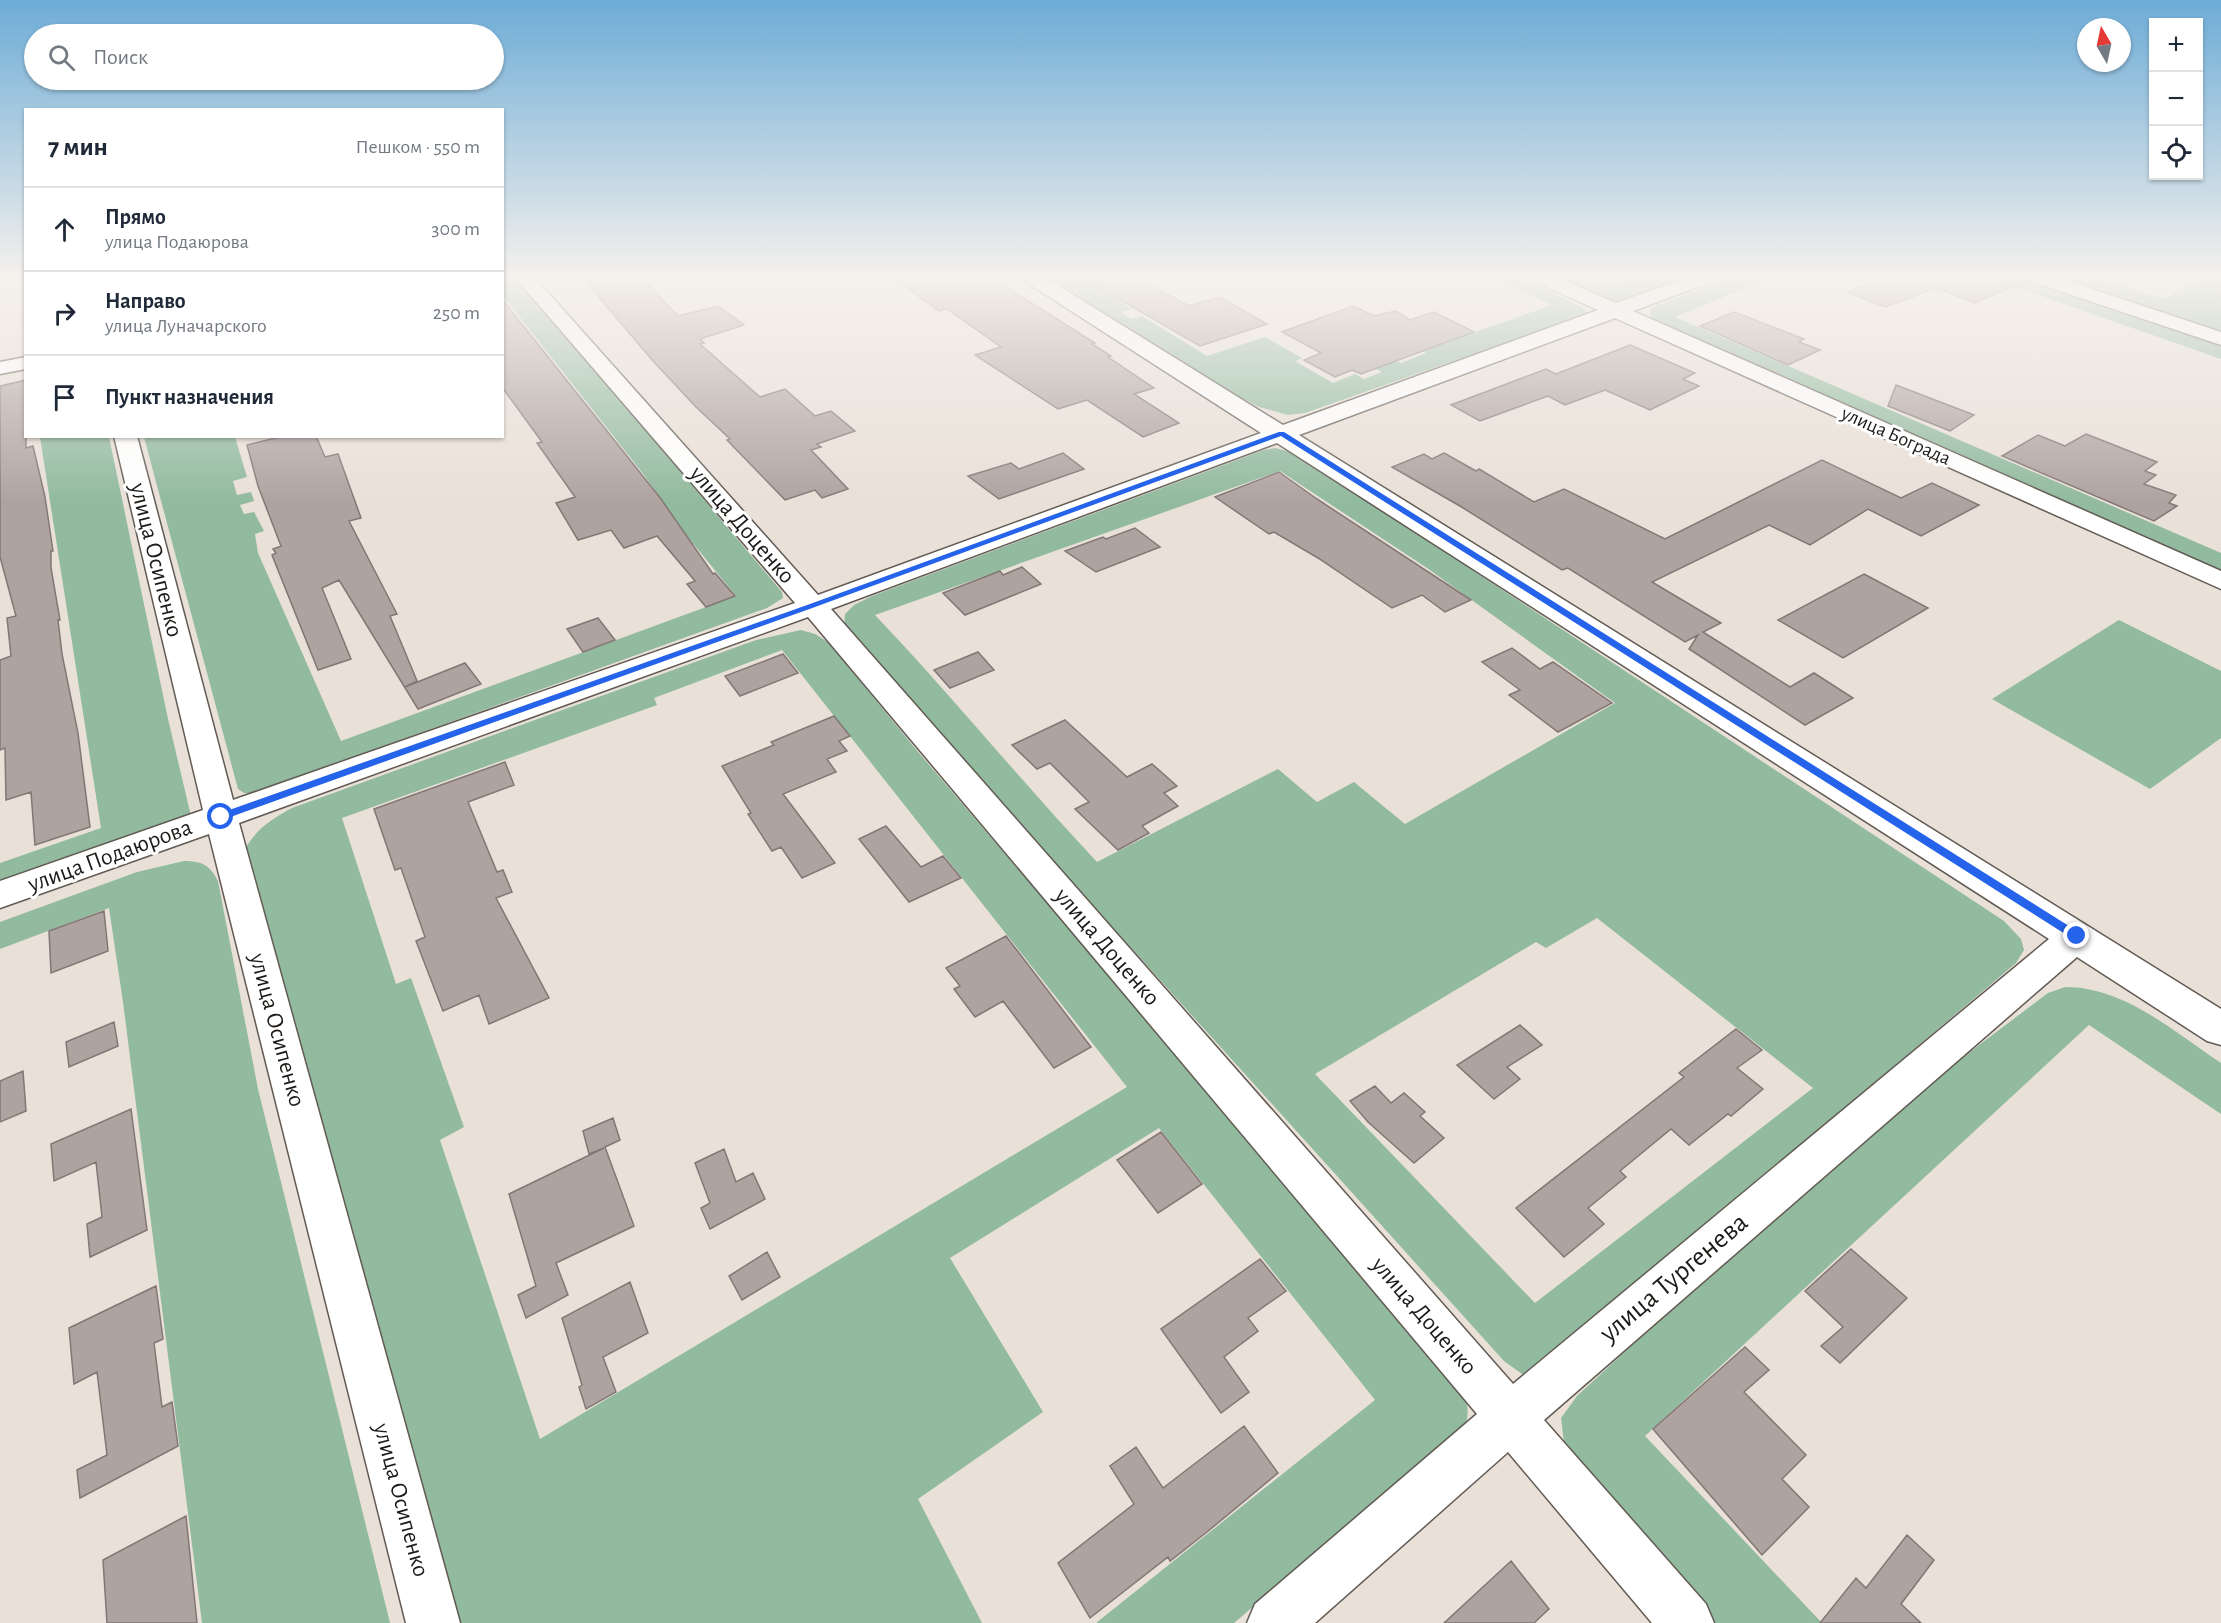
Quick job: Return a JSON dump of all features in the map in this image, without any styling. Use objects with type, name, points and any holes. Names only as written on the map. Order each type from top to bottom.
[{"type":"street","name":"улица Доценко","points":[[590,352],[813,606],[1687,1623]]},
{"type":"street","points":[[1151,352],[2221,1029]]},
{"type":"street","name":"улица Подаюрова","points":[[0,895],[813,606],[1504,352]]},
{"type":"street","name":"улица Бограда","points":[[1710,352],[2221,581]]},
{"type":"street","points":[[0,368],[24,363]]},
{"type":"street","name":"улица Осипенко","points":[[126,438],[221,817],[433,1623]]},
{"type":"street","name":"улица Тургенева","points":[[1274,1623],[1511,1417],[2077,936]]},
{"type":"green space","points":[[547,352],[579,352],[782,592],[783,598],[767,608],[253,793],[244,793],[238,789],[144,438],[235,438],[247,477],[233,481],[237,495],[251,492],[254,501],[240,505],[244,514],[254,512],[264,531],[255,534],[258,553],[341,741],[736,596],[687,536],[644,475]]},
{"type":"green space","points":[[1160,352],[1200,352],[1207,356],[1220,352],[1291,352],[1302,358],[1295,361],[1333,383],[1355,374],[1364,379],[1382,372],[1374,368],[1395,360],[1401,363],[1426,353],[1423,352],[1480,352],[1305,413],[1288,415],[1259,407],[1200,376]]},
{"type":"green space","points":[[1721,352],[1755,352],[2221,553],[2221,574]]},
{"type":"green space","points":[[2200,352],[2221,352],[2221,359]]},
{"type":"green space","points":[[40,438],[109,438],[168,719],[191,816],[0,886],[0,863],[101,828]]},
{"type":"green space","points":[[1275,448],[1295,453],[2004,921],[2021,939],[2024,950],[2016,963],[1533,1372],[1522,1374],[1504,1361],[853,640],[844,626],[845,614],[854,605],[872,596],[1264,450]],"holes":[[[1280,471],[1427,568],[1615,703],[1405,824],[1354,782],[1317,802],[1278,769],[1097,862],[875,615]],[[1597,918],[1813,1088],[1535,1303],[1315,1074],[1536,942],[1546,948]]]},
{"type":"green space","points":[[2119,620],[2221,671],[2221,738],[2150,789],[1992,699]]},
{"type":"green space","points":[[801,630],[815,634],[828,642],[919,753],[1462,1389],[1467,1407],[1466,1425],[1234,1623],[1096,1623],[1375,1400],[1159,1128],[950,1258],[1043,1412],[918,1499],[982,1623],[441,1623],[245,849],[266,825],[292,808],[756,640]],"holes":[[[782,650],[1127,1087],[540,1439],[440,1140],[464,1127],[411,978],[396,984],[342,818],[657,705],[654,698]]]},
{"type":"green space","points":[[184,861],[205,865],[218,881],[258,1089],[390,1623],[202,1623],[109,908],[0,949],[0,922],[137,872]]},
{"type":"green space","points":[[2065,987],[2087,989],[2128,1003],[2167,1025],[2221,1063],[2221,1114],[2089,1025],[1645,1436],[1822,1623],[1710,1623],[1564,1443],[1561,1418],[1577,1396],[1765,1222],[1889,1113],[2048,993]]},
{"type":"building","points":[[504,352],[544,352],[661,499],[713,574],[715,573],[735,596],[706,607],[687,584],[695,581],[657,536],[624,548],[611,530],[578,540],[556,503],[575,497],[537,443],[542,442],[504,390]]},
{"type":"building","points":[[645,352],[709,352],[760,397],[785,389],[815,416],[831,411],[855,431],[817,444],[821,447],[811,450],[848,489],[822,498],[815,490],[785,500],[727,440],[730,439]]},
{"type":"building","points":[[986,352],[1104,352],[1111,356],[1108,357],[1154,388],[1134,394],[1179,423],[1143,437],[1087,400],[1058,409],[975,355]]},
{"type":"building","points":[[1319,352],[1421,352],[1361,374],[1352,370],[1335,377],[1304,360],[1321,353]]},
{"type":"building","points":[[1613,352],[1646,352],[1695,373],[1683,379],[1699,386],[1650,410],[1605,390],[1565,405],[1548,396],[1480,421],[1451,405],[1546,369],[1556,374]]},
{"type":"building","points":[[1758,352],[1816,352],[1788,365]]},
{"type":"building","points":[[24,380],[24,438],[26,438],[26,448],[33,446],[45,497],[53,551],[51,551],[51,568],[60,620],[58,620],[62,654],[78,733],[90,827],[35,845],[31,792],[6,800],[5,748],[0,750],[0,660],[11,656],[7,618],[16,616],[0,557],[0,386]]},
{"type":"building","points":[[1896,385],[1974,415],[1950,431],[1888,406]]},
{"type":"building","points":[[2086,434],[2157,462],[2145,471],[2156,475],[2144,484],[2176,495],[2169,503],[2177,506],[2154,521],[2002,456],[2038,435],[2065,446]]},
{"type":"building","points":[[275,438],[317,438],[325,457],[338,454],[361,518],[349,521],[397,614],[390,616],[417,681],[405,687],[465,663],[481,684],[418,709],[339,580],[322,588],[351,659],[318,670],[272,555],[276,553],[273,549],[281,546],[258,486],[247,445]]},
{"type":"building","points":[[1063,453],[1084,469],[999,499],[968,476],[1011,463],[1019,469]]},
{"type":"building","points":[[1444,453],[1476,471],[1479,469],[1534,502],[1564,489],[1665,539],[1822,460],[1901,498],[1932,483],[1979,505],[1921,536],[1868,509],[1810,545],[1769,525],[1652,582],[1721,623],[1703,632],[1790,687],[1814,673],[1853,698],[1805,725],[1689,649],[1698,635],[1685,642],[1568,568],[1562,570],[1460,506],[1392,467],[1424,454],[1432,459]]},
{"type":"building","points":[[1279,472],[1471,600],[1445,612],[1422,595],[1392,608],[1318,558],[1274,532],[1269,534],[1215,497]]},
{"type":"building","points":[[1135,528],[1160,547],[1096,572],[1065,551],[1103,537],[1106,539]]},
{"type":"building","points":[[1022,567],[1041,584],[965,615],[943,593],[1000,571],[1003,575]]},
{"type":"building","points":[[1864,574],[1928,608],[1843,658],[1778,620]]},
{"type":"building","points":[[598,618],[615,640],[583,652],[567,629]]},
{"type":"building","points":[[1512,648],[1540,669],[1553,662],[1612,703],[1558,732],[1509,695],[1520,690],[1482,662]]},
{"type":"building","points":[[978,652],[994,670],[950,688],[934,670]]},
{"type":"building","points":[[783,654],[798,673],[740,696],[725,676]]},
{"type":"building","points":[[834,716],[850,736],[839,741],[847,751],[827,759],[836,772],[783,794],[835,863],[802,878],[781,847],[772,851],[748,814],[751,813],[722,766],[774,745],[771,742]]},
{"type":"building","points":[[1065,720],[1127,777],[1152,764],[1177,786],[1164,793],[1178,806],[1142,826],[1149,833],[1118,850],[1075,809],[1089,802],[1050,763],[1037,769],[1012,745]]},
{"type":"building","points":[[505,762],[514,785],[468,802],[497,872],[503,870],[512,892],[496,898],[549,998],[489,1024],[479,995],[443,1011],[416,941],[425,937],[401,868],[395,870],[374,809]]},
{"type":"building","points":[[886,826],[921,867],[943,856],[961,878],[909,902],[859,839]]},
{"type":"building","points":[[104,911],[108,951],[51,973],[49,931]]},
{"type":"building","points":[[1006,936],[1091,1047],[1054,1068],[1003,1001],[975,1017],[954,989],[960,986],[946,968]]},
{"type":"building","points":[[114,1022],[118,1046],[69,1067],[66,1042]]},
{"type":"building","points":[[1520,1025],[1542,1045],[1507,1067],[1520,1079],[1494,1099],[1457,1065]]},
{"type":"building","points":[[1736,1029],[1762,1050],[1737,1068],[1763,1089],[1731,1116],[1728,1114],[1689,1145],[1671,1129],[1620,1171],[1626,1177],[1588,1208],[1604,1224],[1564,1257],[1516,1208],[1684,1077],[1679,1073]]},
{"type":"building","points":[[23,1071],[26,1111],[0,1122],[0,1081]]},
{"type":"building","points":[[1375,1086],[1391,1103],[1404,1093],[1425,1112],[1420,1116],[1444,1138],[1414,1163],[1368,1122],[1350,1101]]},
{"type":"building","points":[[131,1109],[147,1230],[90,1257],[87,1224],[102,1217],[96,1162],[54,1181],[51,1144]]},
{"type":"building","points":[[613,1118],[620,1140],[605,1147],[634,1226],[556,1263],[568,1295],[526,1318],[518,1295],[536,1286],[509,1194],[604,1148],[589,1154],[583,1131]]},
{"type":"building","points":[[1161,1132],[1202,1184],[1158,1213],[1117,1160]]},
{"type":"building","points":[[724,1149],[736,1182],[753,1173],[765,1199],[710,1229],[701,1208],[710,1203],[695,1163]]},
{"type":"building","points":[[1851,1249],[1907,1298],[1840,1363],[1821,1346],[1843,1327],[1805,1291]]},
{"type":"building","points":[[767,1252],[780,1277],[742,1300],[729,1276]]},
{"type":"building","points":[[1260,1259],[1286,1291],[1248,1318],[1258,1331],[1224,1357],[1249,1392],[1221,1413],[1161,1329]]},
{"type":"building","points":[[630,1282],[648,1333],[603,1357],[616,1392],[586,1409],[579,1387],[582,1385],[562,1318]]},
{"type":"building","points":[[156,1286],[163,1339],[154,1343],[162,1407],[172,1402],[178,1446],[80,1498],[77,1470],[107,1455],[97,1372],[74,1384],[69,1328]]},
{"type":"building","points":[[1745,1347],[1769,1370],[1744,1392],[1806,1455],[1782,1479],[1809,1507],[1762,1555],[1653,1429]]},
{"type":"building","points":[[1244,1426],[1278,1473],[1170,1561],[1168,1557],[1090,1618],[1058,1563],[1134,1504],[1110,1466],[1136,1447],[1163,1488]]},
{"type":"building","points":[[186,1516],[197,1623],[107,1623],[103,1560]]},
{"type":"building","points":[[1907,1535],[1934,1560],[1901,1604],[1921,1623],[1820,1623],[1856,1578],[1866,1588]]},
{"type":"building","points":[[1511,1561],[1549,1609],[1534,1623],[1444,1623]]},
{"type":"route","points":[[221,817],[813,606],[1282,434],[2077,936]]}]
